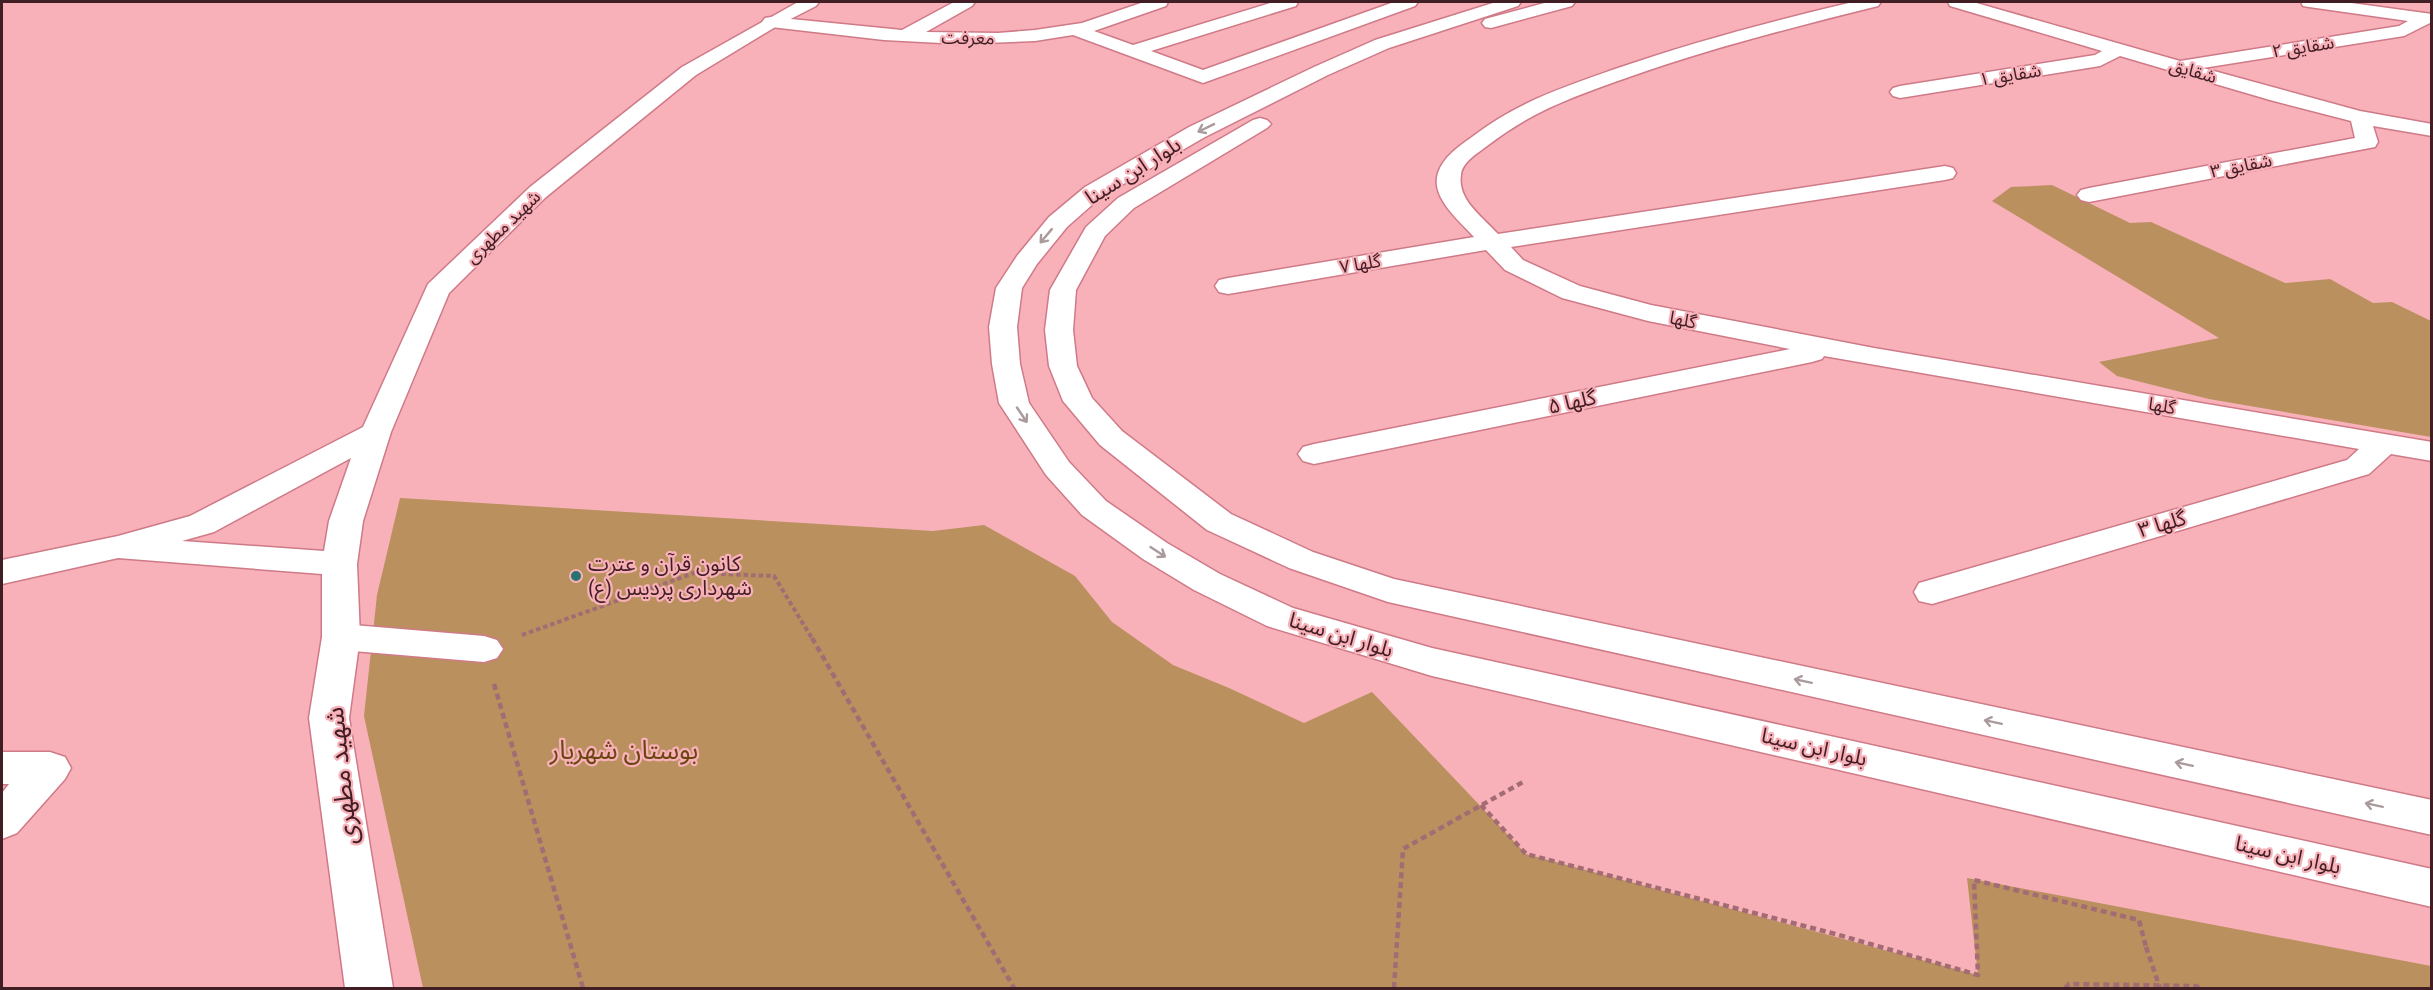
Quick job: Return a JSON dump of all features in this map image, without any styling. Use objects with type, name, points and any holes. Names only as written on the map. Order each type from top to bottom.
[{"type":"street","name":"شهید مطهری","points":[[369,988],[330,718],[341,637],[339,564],[346,521],[376,432],[437,290],[538,192],[689,71],[771,22],[810,2]]},
{"type":"street","points":[[907,35],[966,2]]},
{"type":"street","name":"معرفت","points":[[771,22],[965,40],[1023,38],[1075,30],[1160,2]]},
{"type":"street","points":[[1133,51],[1290,2]]},
{"type":"street","points":[[1075,30],[1203,77],[1409,2]]},
{"type":"street","name":"بلوار ابن سینا","points":[[1512,2],[1382,45],[1321,71],[1197,132],[1093,192],[1058,222],[1026,261],[1009,288],[1003,327],[1006,364],[1014,403],[1058,468],[1094,508],[1155,551],[1207,582],[1280,617],[1432,662],[2432,888]]},
{"type":"street","name":"بلوار ابن سینا","points":[[1566,2],[1454,35],[1383,63],[1231,140],[1126,203],[1095,232],[1063,290],[1059,330],[1063,366],[1077,401],[1111,438],[1219,522],[1301,560],[1388,590],[2432,818]]},
{"type":"street","name":"گلها","points":[[1872,2],[1756,30],[1676,54],[1548,99],[1506,121],[1461,155],[1449,174],[1452,199],[1514,266],[1571,292],[1648,313],[1830,349],[2432,452]]},
{"type":"street","name":"شقایق","points":[[1956,2],[2117,50],[2360,117],[2432,130]]},
{"type":"street","points":[[2309,2],[2429,18]]},
{"type":"street","name":"شقایق ۲","points":[[2177,67],[2404,31],[2429,18]]},
{"type":"street","name":"شقایق ۱","points":[[1900,92],[2100,60],[2117,50]]},
{"type":"street","name":"شقایق ۳","points":[[2089,195],[2367,142],[2360,117]]},
{"type":"street","name":"گلها ۷","points":[[1228,286],[1492,242],[1944,173]]},
{"type":"street","name":"گلها ۵","points":[[1314,454],[1830,349]]},
{"type":"street","points":[[2,572],[118,547],[202,524],[376,432]]},
{"type":"street","name":"گلها ۳","points":[[1932,592],[2358,467],[2385,444]]},
{"type":"street","points":[[118,547],[339,564]]},
{"type":"street","points":[[341,637],[484,649]]},
{"type":"street","points":[[2,768],[50,768],[2,821]]},
{"type":"path","points":[[583,988],[484,649],[694,573],[774,576],[826,661],[1012,988]]},
{"type":"path","points":[[1394,988],[1403,849],[1522,782]]},
{"type":"path","points":[[1481,805],[1526,854],[1839,935],[1978,975],[1974,880],[2139,920],[2160,988]]},
{"type":"path","points":[[2066,988],[2069,984],[2200,988]]},
{"type":"green space","points":[[2052,185],[2130,223],[2151,222],[2285,283],[2330,279],[2373,303],[2392,302],[2431,321],[2431,437],[2209,399],[2117,376],[2099,362],[2219,338],[1992,201],[2011,187]]},
{"type":"green space","name":"بوستان شهریار","points":[[400,498],[933,531],[984,525],[1075,576],[1112,622],[1173,665],[1304,723],[1372,692],[1526,854],[1978,975],[1967,878],[2431,966],[2431,988],[423,988],[364,716],[377,595]]},
{"type":"place","name":"کانون قرآن و عترت (ع) شهرداری پردیس","points":[[576,576]]}]
